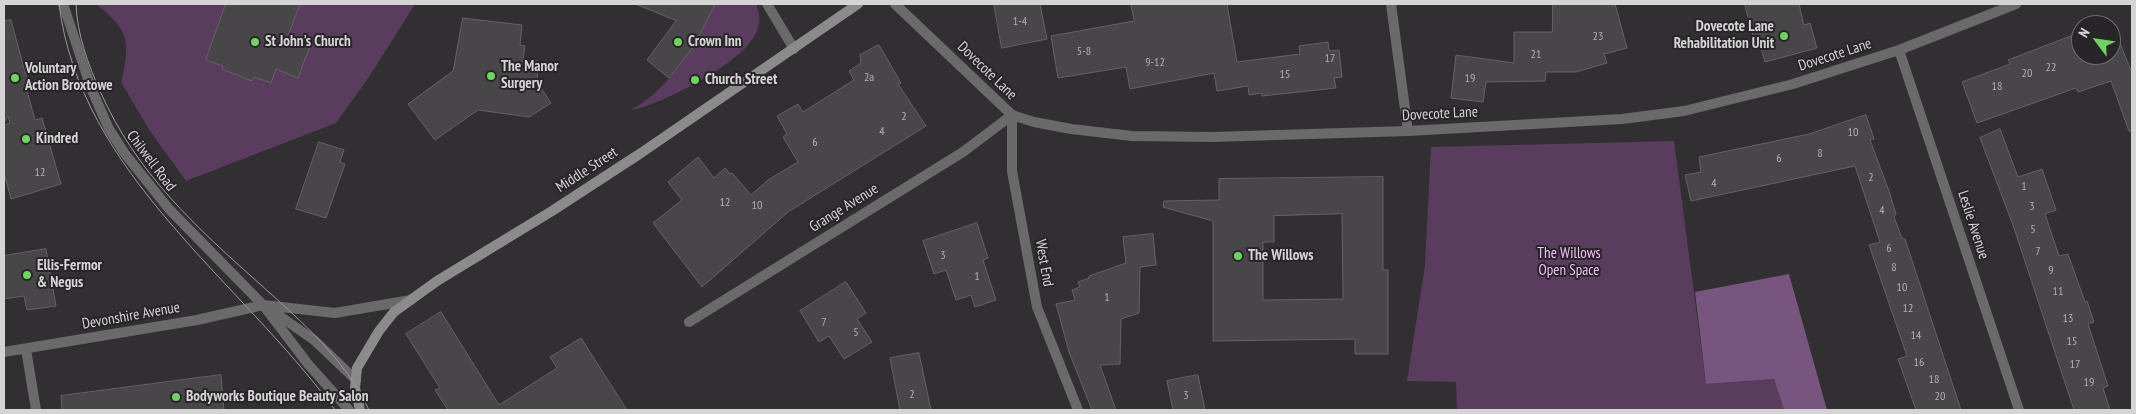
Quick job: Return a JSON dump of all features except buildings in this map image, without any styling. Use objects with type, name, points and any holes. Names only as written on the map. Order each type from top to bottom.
[{"type":"main road","name":"Middle Street","points":[[356,380],[357,368],[379,331],[394,312],[641,153],[858,4]]},
{"type":"main road","points":[[356,380],[360,410]]},
{"type":"street","points":[[767,4],[794,49]]},
{"type":"street","name":"Dovecote Lane","points":[[895,4],[1012,115],[1034,122],[1070,129],[1132,136],[1408,131],[1622,119],[1684,111],[1793,84],[1899,50],[2016,4]]},
{"type":"street","points":[[1391,4],[1408,131]]},
{"type":"street","name":"Chilwell Road","points":[[64,6],[90,88],[110,129],[125,154],[169,209],[263,305],[308,364],[349,410]]},
{"type":"street","name":"Leslie Avenue","points":[[1899,50],[2019,410]]},
{"type":"street","name":"Grange Avenue","points":[[689,322],[963,152],[1012,115]]},
{"type":"street","name":"West End","points":[[1012,115],[1012,171],[1037,307],[1078,410]]},
{"type":"street","points":[[263,305],[336,313],[411,300]]},
{"type":"street","name":"Chilwell Road","points":[[263,305],[314,340],[356,380]]},
{"type":"street","name":"Devonshire Avenue","points":[[4,352],[197,320],[263,305]]},
{"type":"street","points":[[26,348],[36,410]]},
{"type":"green space","points":[[96,4],[415,4],[369,77],[336,123],[186,181],[150,131],[121,82],[126,57],[125,38],[115,21]]},
{"type":"green space","points":[[715,4],[756,4],[759,26],[748,44],[736,57],[701,80],[662,100],[631,110],[658,90],[681,64]]},
{"type":"green space","name":"The Willows Open Space","points":[[1674,141],[1706,384],[1774,379],[1784,410],[1457,410],[1456,382],[1407,381],[1425,265],[1431,147]]},
{"type":"shaded area","points":[[1789,274],[1827,410],[1784,410],[1774,379],[1706,384],[1695,292]]},
{"type":"tram line","points":[[59,4],[73,65],[98,121],[131,173],[169,222],[297,362],[335,410]]},
{"type":"tram line","points":[[76,4],[81,38],[91,70],[100,91],[131,148],[191,220],[321,342],[347,374],[369,410]]},
{"type":"place","name":"Dovecote Lane Rehabilitation Unit","points":[[1784,36]]},
{"type":"place","name":"St John's Church","points":[[255,42]]},
{"type":"place","name":"Crown Inn","points":[[678,42]]},
{"type":"place","name":"The Manor Surgery","points":[[491,76]]},
{"type":"place","name":"Voluntary Action Broxtowe","points":[[15,78]]},
{"type":"place","name":"Church Street","points":[[695,80]]},
{"type":"place","name":"Kindred","points":[[26,139]]},
{"type":"place","name":"The Willows","points":[[1238,256]]},
{"type":"place","name":"Ellis-Fermor & Negus","points":[[27,275]]},
{"type":"place","name":"Bodyworks Boutique Beauty Salon","points":[[176,397]]}]
